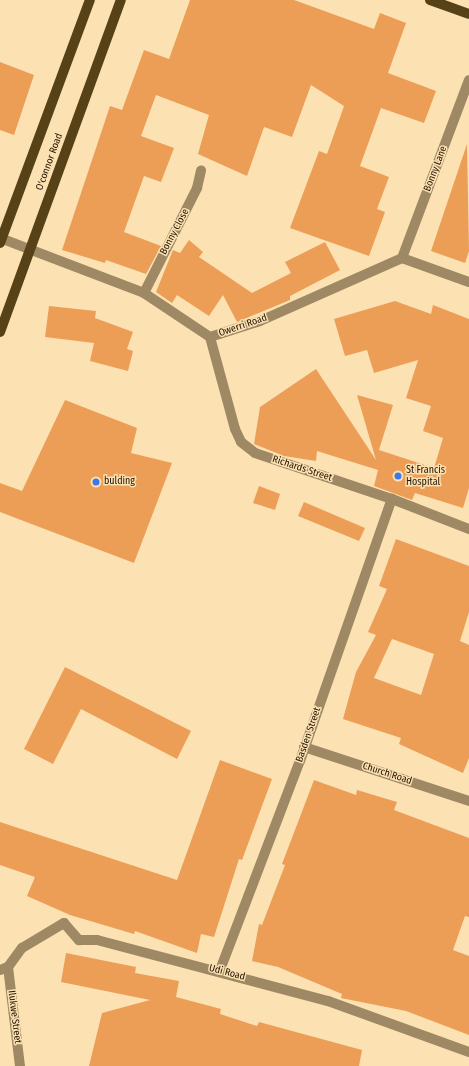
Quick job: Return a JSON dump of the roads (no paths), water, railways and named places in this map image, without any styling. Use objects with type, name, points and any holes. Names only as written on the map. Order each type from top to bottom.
[{"type":"main road","name":"O'connor Road","points":[[1,240],[90,0]]},
{"type":"main road","name":"O'connor Road","points":[[0,332],[121,0]]},
{"type":"main road","points":[[430,0],[469,14]]},
{"type":"street","name":"Bonny Lane","points":[[402,258],[469,80]]},
{"type":"street","name":"Bonny Close","points":[[144,293],[197,188],[201,170]]},
{"type":"street","name":"Owerri Road","points":[[1,240],[31,249],[144,293],[210,338],[260,321],[402,258]]},
{"type":"street","points":[[402,258],[469,282]]},
{"type":"street","name":"Richards Street","points":[[210,338],[241,442],[255,453],[392,499],[469,529]]},
{"type":"street","name":"Basden Street","points":[[220,970],[304,747],[392,499]]},
{"type":"street","name":"Church Road","points":[[304,747],[469,801]]},
{"type":"street","name":"Udi Road","points":[[4,968],[22,948],[64,923],[79,940],[97,940],[220,970],[328,1001],[469,1052]]},
{"type":"street","name":"Ilukwe Street","points":[[4,968],[20,1066]]},
{"type":"place","name":"St Francis Hospital","points":[[398,476]]},
{"type":"place","name":"bulding","points":[[96,482]]}]
